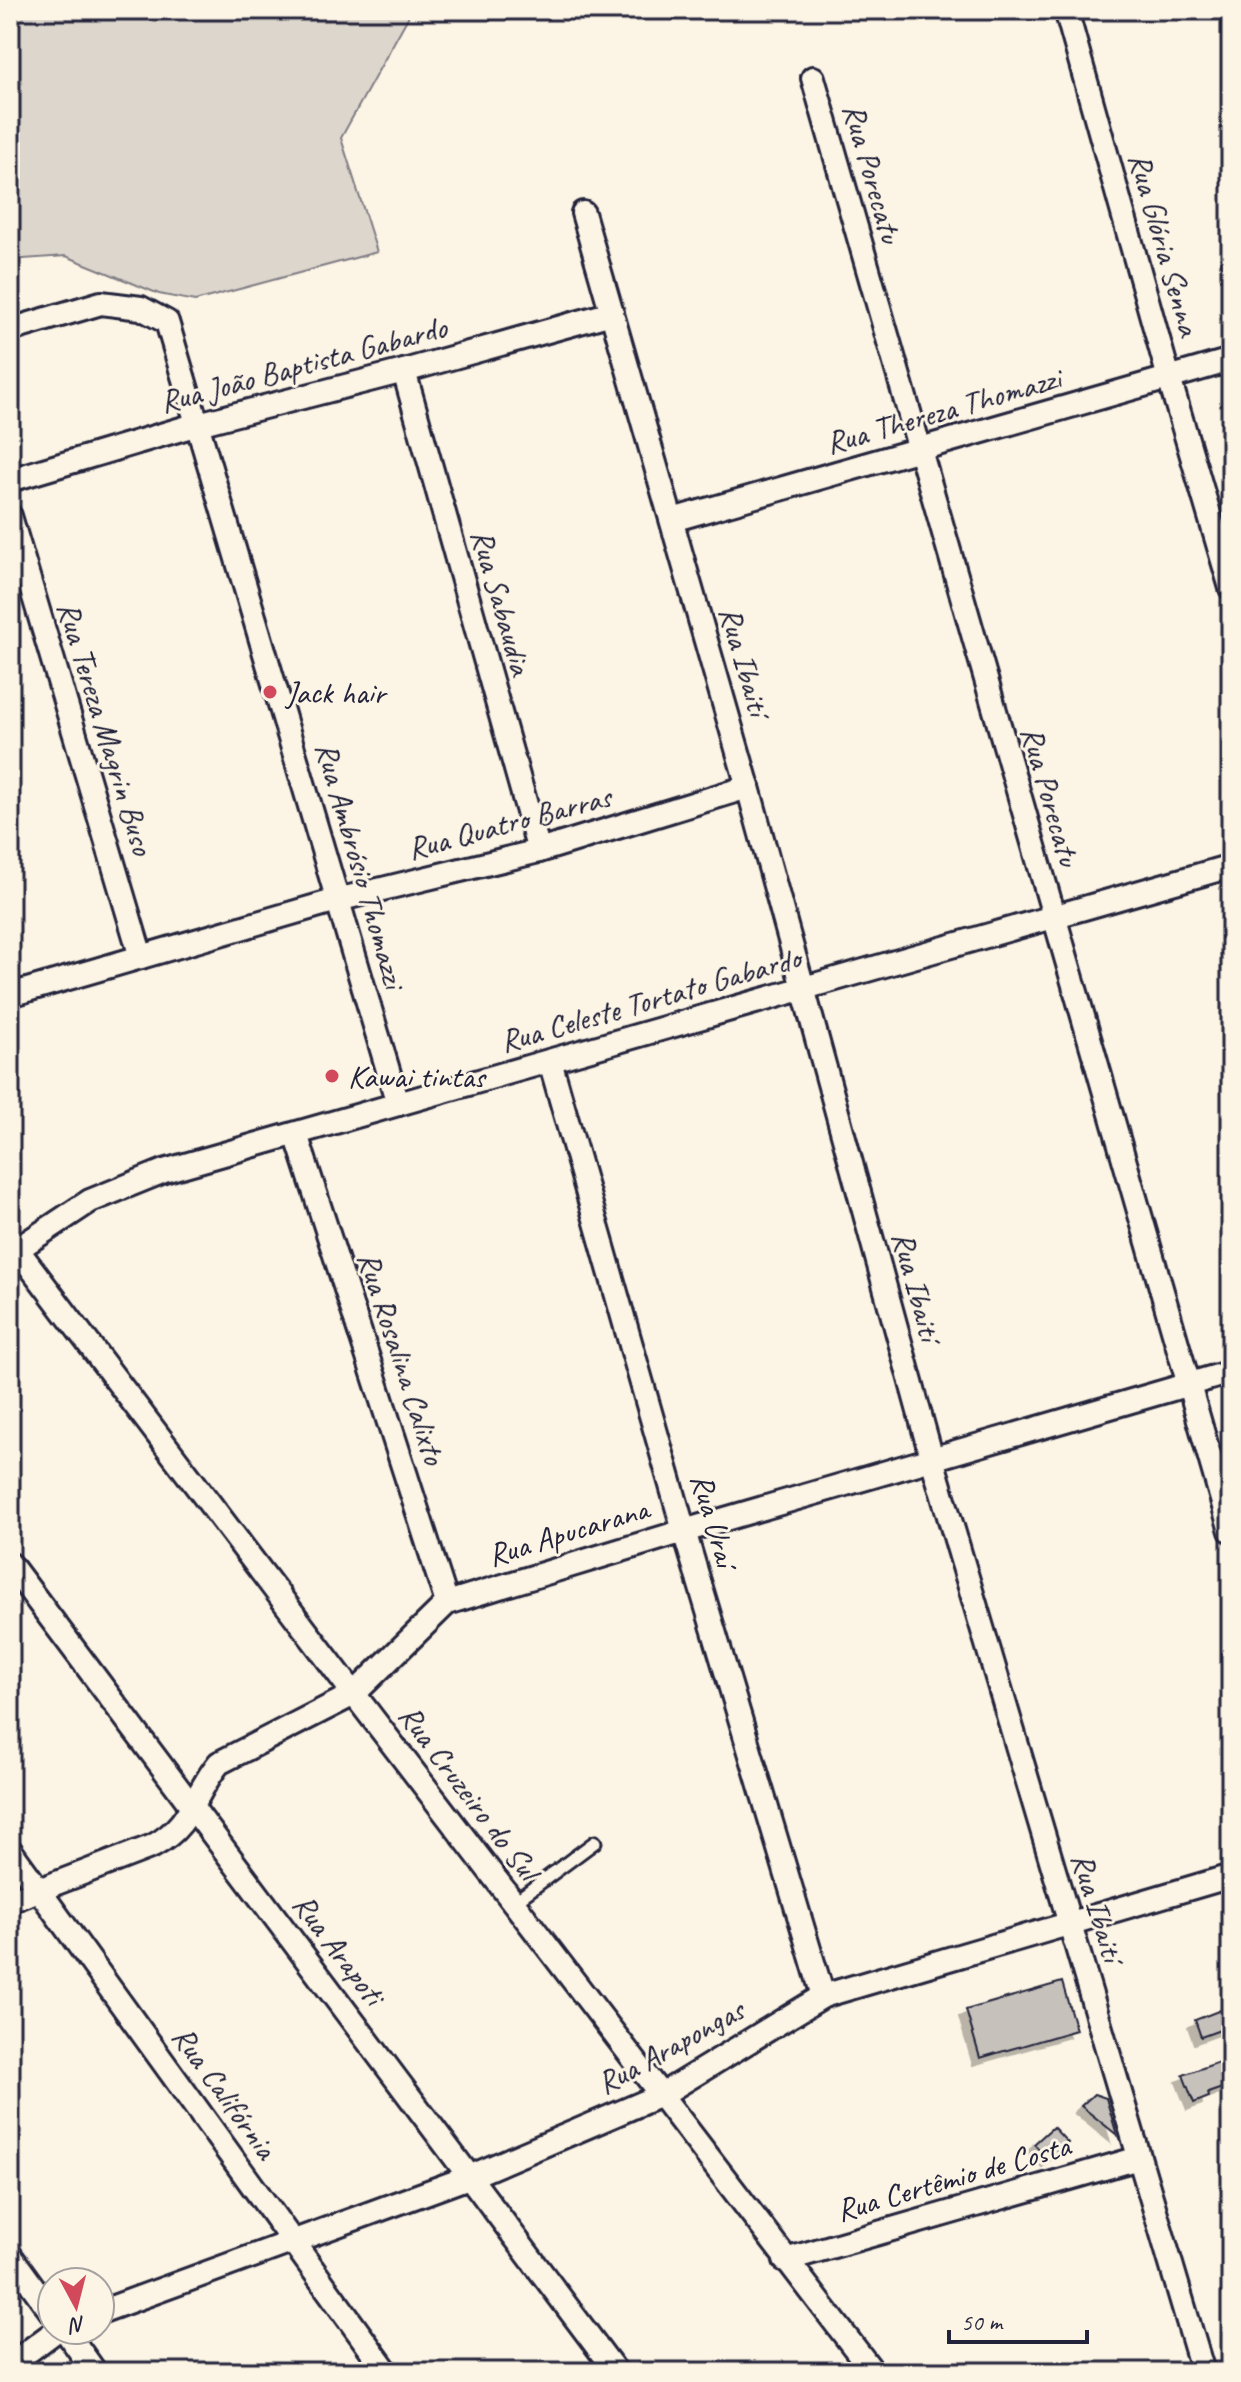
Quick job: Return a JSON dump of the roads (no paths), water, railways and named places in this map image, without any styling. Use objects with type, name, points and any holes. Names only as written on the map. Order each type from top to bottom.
[{"type":"street","name":"Rua Glória Senna","points":[[1066,10],[1169,378],[1228,564],[1231,588]]},
{"type":"street","name":"Rua Porecatu","points":[[813,78],[1052,918],[1231,1528]]},
{"type":"street","name":"Rua Ibaití","points":[[583,213],[748,787],[932,1459],[1203,2372]]},
{"type":"street","name":"Rua Ambrósio Thomazzi","points":[[10,330],[101,303],[141,308],[167,322],[398,1104]]},
{"type":"street","name":"Rua João Baptista Gabardo","points":[[10,480],[198,424],[612,313]]},
{"type":"street","name":"Rua Thereza Thomazzi","points":[[672,520],[1231,360]]},
{"type":"street","name":"Rua Sabaudia","points":[[404,371],[539,851]]},
{"type":"street","name":"Rua Tereza Magrin Buso","points":[[10,516],[141,957]]},
{"type":"street","name":"Rua Quatro Barras","points":[[10,995],[337,900],[539,851],[748,787]]},
{"type":"street","name":"Rua Celeste Tortato Gabardo","points":[[14,1252],[90,1201],[164,1171],[1231,866]]},
{"type":"street","name":"Rua Uraí","points":[[550,1061],[684,1531],[823,1996]]},
{"type":"street","name":"Rua Rosalina Calixto","points":[[296,1134],[447,1603]]},
{"type":"street","name":"Rua Cruzeiro do Sul","points":[[14,1252],[873,2372]]},
{"type":"street","name":"Rua Apucarana","points":[[10,1901],[172,1836],[193,1808],[204,1782],[219,1763],[354,1694],[447,1603],[1231,1372]]},
{"type":"street","name":"Rua Arapoti","points":[[10,1564],[616,2372]]},
{"type":"street","name":"Rua Califórnia","points":[[10,1850],[387,2372]]},
{"type":"street","name":"Rua Arapongas","points":[[116,2306],[469,2177],[661,2095],[823,1996],[1231,1876]]},
{"type":"street","name":"Rua Certêmio de Costa","points":[[785,2260],[1139,2158]]},
{"type":"street","points":[[10,2255],[36,2291]]},
{"type":"street","points":[[10,2365],[36,2346]]},
{"type":"street","points":[[76,2346],[95,2372]]},
{"type":"lane","points":[[513,1903],[595,1842]]},
{"type":"place","name":"Jack hair","points":[[270,692]]},
{"type":"place","name":"Kawai tintas","points":[[332,1076]]}]
